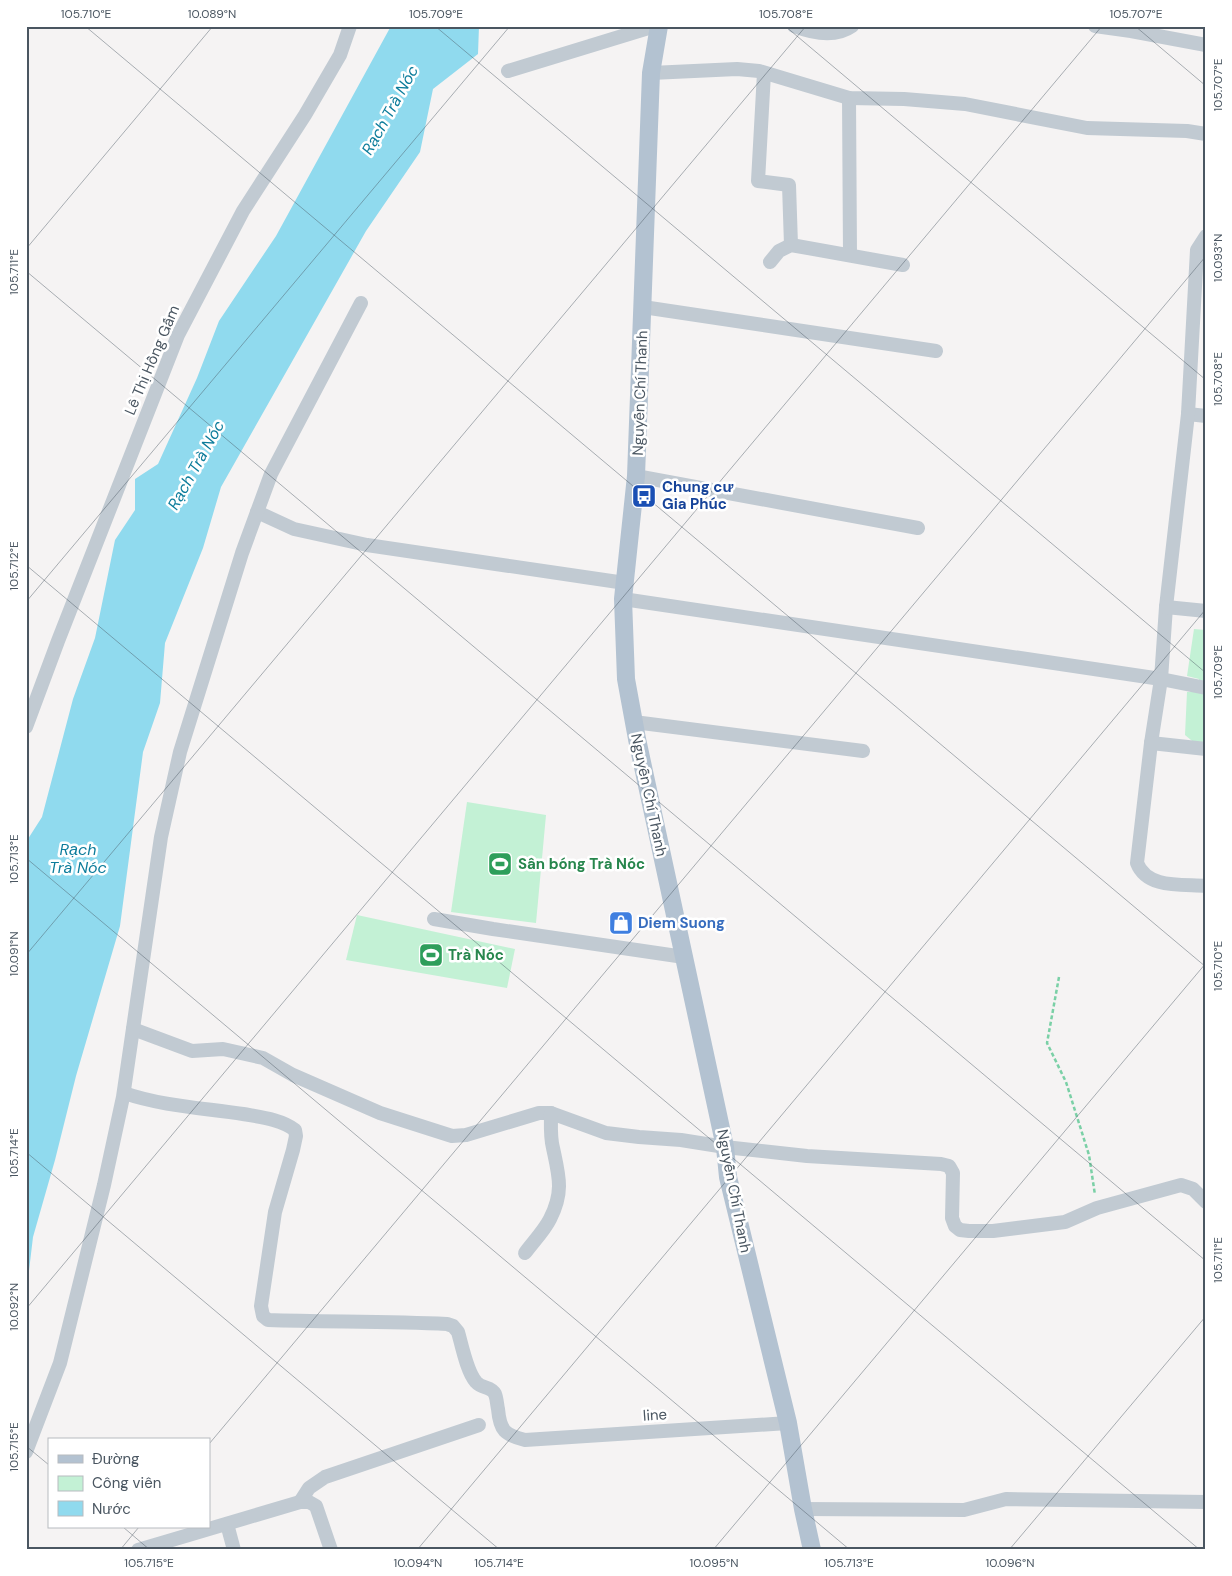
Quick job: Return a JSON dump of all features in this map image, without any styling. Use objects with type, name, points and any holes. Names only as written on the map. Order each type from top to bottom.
[{"type":"main road","name":"Nguyễn Chí Thanh","points":[[657,26],[651,74],[636,476],[624,591],[626,679],[726,1148],[728,1177],[788,1423],[812,1550]]},
{"type":"street","name":"Lê Thị Hồng Gấm","points":[[26,727],[178,335],[243,211],[305,115],[340,55],[350,26]]},
{"type":"street","points":[[508,71],[657,26]]},
{"type":"street","points":[[794,26],[826,34],[847,30],[852,26]]},
{"type":"street","points":[[1095,26],[1206,46]]},
{"type":"street","points":[[651,74],[737,69],[764,73],[849,98],[904,99],[965,104],[1087,128],[1188,131],[1206,134]]},
{"type":"street","points":[[764,73],[758,181],[789,185],[791,246]]},
{"type":"street","points":[[849,98],[850,255]]},
{"type":"street","points":[[1206,236],[1197,250],[1188,414],[1166,607],[1161,679],[1151,743],[1137,863],[1140,870],[1155,882],[1206,886]]},
{"type":"street","points":[[770,262],[779,251],[791,246],[903,265]]},
{"type":"street","points":[[26,1452],[60,1363],[104,1185],[124,1093],[161,837],[180,752],[242,553],[271,474],[361,303]]},
{"type":"street","points":[[643,307],[936,351]]},
{"type":"street","points":[[1188,414],[1206,416]]},
{"type":"street","points":[[636,476],[918,528]]},
{"type":"street","points":[[257,512],[294,529],[367,545],[624,591],[1206,688]]},
{"type":"street","points":[[1166,607],[1206,612]]},
{"type":"street","points":[[634,722],[863,751]]},
{"type":"street","points":[[1151,743],[1206,749]]},
{"type":"street","points":[[434,919],[684,957]]},
{"type":"street","points":[[133,1029],[192,1051],[223,1049],[263,1058],[294,1075],[380,1113],[452,1136],[466,1135],[484,1128],[539,1113],[551,1113],[606,1133],[681,1140],[726,1148],[807,1156],[941,1164],[949,1166],[953,1173],[952,1218],[955,1226],[960,1230],[993,1231],[1065,1222],[1097,1208],[1181,1185],[1193,1189],[1206,1202]]},
{"type":"street","name":"line","points":[[124,1093],[143,1100],[254,1116],[288,1125],[294,1130],[296,1136],[293,1150],[275,1212],[261,1306],[263,1316],[268,1320],[310,1322],[395,1321],[453,1326],[458,1332],[476,1382],[492,1390],[496,1396],[498,1416],[503,1431],[510,1436],[525,1440],[788,1423]]},
{"type":"street","points":[[525,1253],[549,1221],[560,1192],[559,1172],[552,1142],[551,1113]]},
{"type":"street","points":[[300,1502],[309,1488],[325,1477],[479,1425]]},
{"type":"street","points":[[803,1509],[964,1510],[1006,1499],[1206,1502]]},
{"type":"street","points":[[138,1550],[300,1502],[309,1502],[316,1506],[331,1550]]},
{"type":"street","points":[[227,1524],[234,1550]]},
{"type":"path","points":[[1059,977],[1047,1043],[1066,1082],[1090,1155],[1097,1208]]},
{"type":"green space","points":[[1194,629],[1206,630],[1206,746],[1197,745],[1185,735],[1187,692],[1199,692],[1199,679],[1187,676]]},
{"type":"green space","name":"Sân bóng Trà Nóc","points":[[467,802],[546,815],[536,923],[451,912]]},
{"type":"green space","name":"Trà Nóc","points":[[357,915],[515,949],[507,988],[346,960]]},
{"type":"water","name":"Rạch Trà Nóc","points":[[391,26],[479,26],[478,54],[433,89],[420,152],[366,231],[221,487],[203,548],[165,643],[160,703],[143,752],[120,926],[76,1076],[33,1237],[26,1296],[26,842],[42,817],[73,699],[95,638],[115,540],[135,510],[135,479],[158,464],[197,378],[219,321],[276,236]]},
{"type":"place","name":"Chung cư Gia Phúc","points":[[644,496]]},
{"type":"place","name":"Sân bóng Trà Nóc","points":[[500,864]]},
{"type":"place","name":"Diem Suong","points":[[621,923]]},
{"type":"place","name":"Trà Nóc","points":[[431,955]]}]
